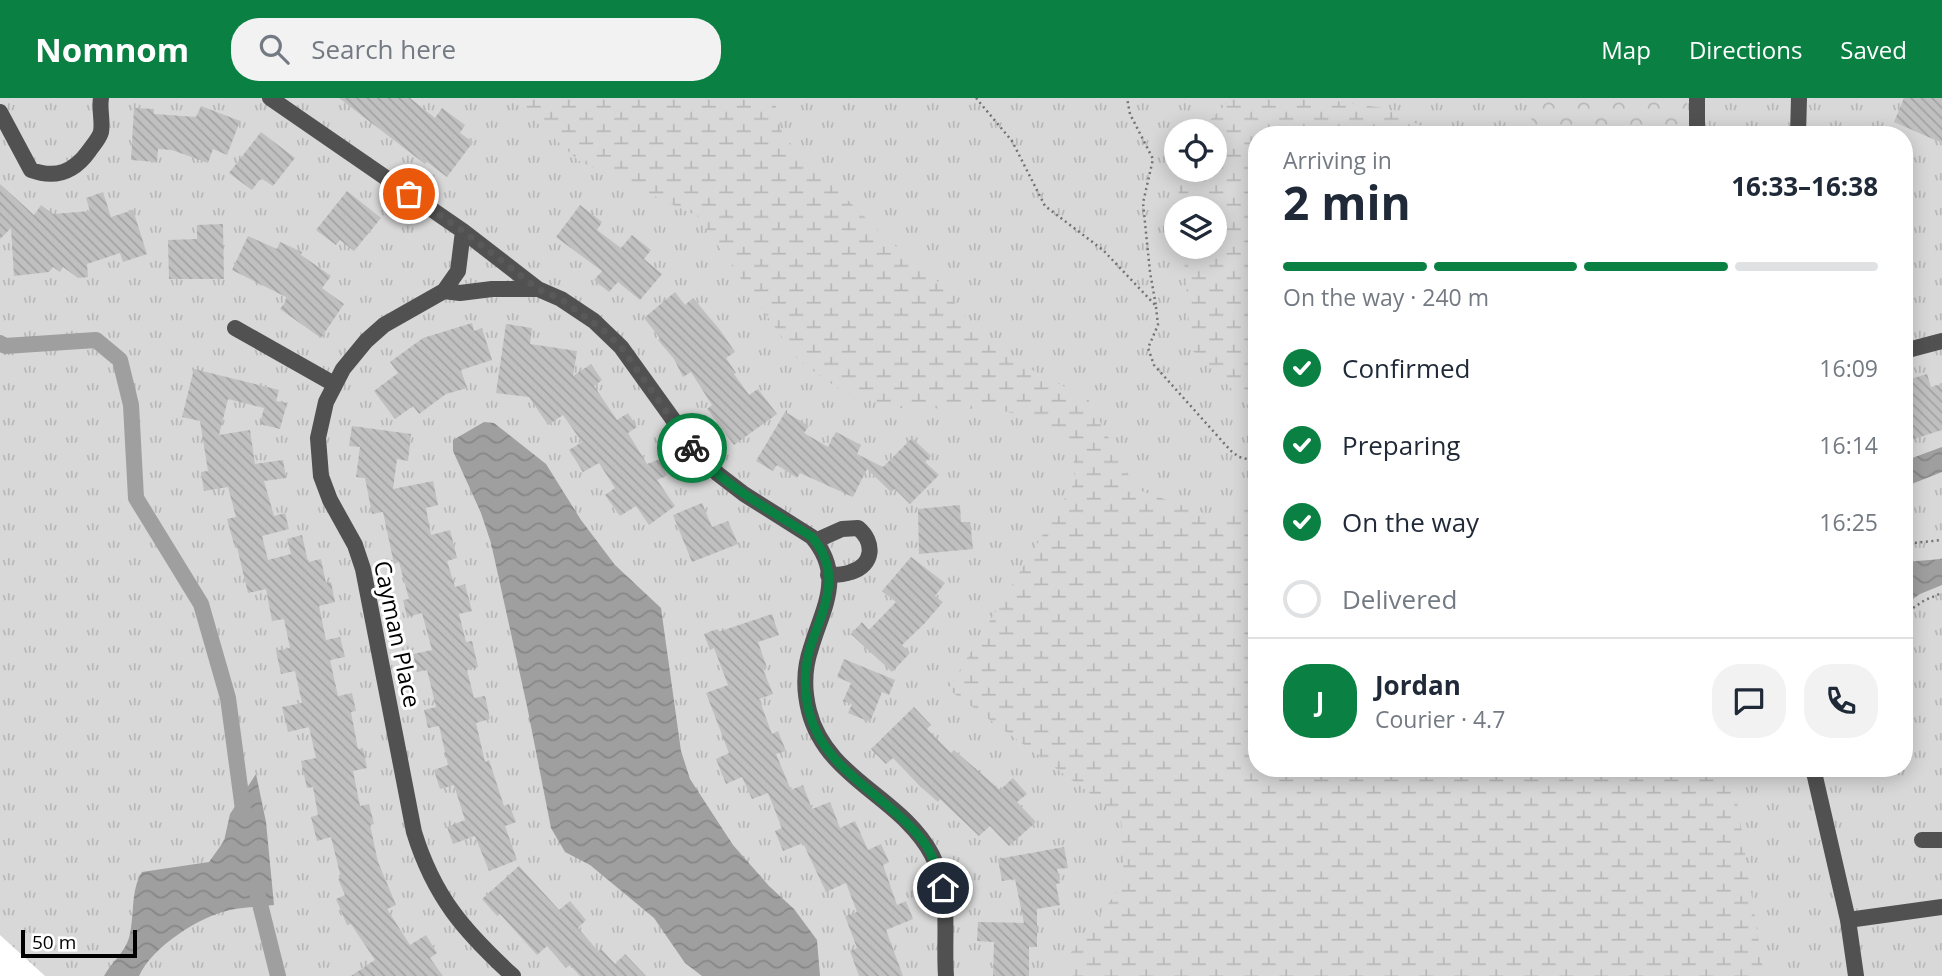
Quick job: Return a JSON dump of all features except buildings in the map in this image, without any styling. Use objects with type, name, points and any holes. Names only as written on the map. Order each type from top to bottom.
[{"type":"street","points":[[0,112],[31,170],[56,175],[76,166],[97,141],[101,131],[101,98]]},
{"type":"street","points":[[270,98],[463,231],[538,289]]},
{"type":"street","points":[[1697,98],[1697,126]]},
{"type":"street","points":[[1798,126],[1799,98]]},
{"type":"street","points":[[444,291],[458,271],[463,231]]},
{"type":"street","name":"Cayman Place","points":[[513,976],[468,933],[444,902],[422,859],[414,832],[363,569],[355,545],[330,500],[319,463],[320,425],[334,384],[350,359],[384,325],[444,291],[460,293],[492,289],[538,289],[561,299],[594,321],[621,347],[695,450],[718,474],[815,541]]},
{"type":"street","points":[[235,328],[334,384]]},
{"type":"street","points":[[1913,349],[1942,341]]},
{"type":"street","points":[[828,575],[849,573],[860,568],[869,559],[870,547],[866,535],[858,528],[842,529],[815,541],[825,557],[828,575],[827,605],[808,659],[806,685],[809,711],[818,735],[832,757],[917,833],[931,853],[943,888],[947,913],[946,976]]},
{"type":"street","points":[[1815,777],[1848,920],[1856,976]]},
{"type":"street","points":[[1922,840],[1942,841]]},
{"type":"street","points":[[1848,920],[1942,907]]},
{"type":"path","points":[[976,98],[1012,141],[1045,206],[1103,250],[1156,306]]},
{"type":"path","points":[[1127,98],[1130,114],[1153,159],[1143,203],[1158,326],[1148,348],[1154,365],[1231,451],[1248,459]]},
{"type":"path","points":[[1913,543],[1942,540]]},
{"type":"path","points":[[1913,608],[1942,593]]},
{"type":"green space","points":[[0,98],[1942,98],[1942,976],[45,976],[0,935]]},
{"type":"green space","points":[[510,98],[774,98],[783,136],[892,244],[921,261],[992,349],[1088,399],[1136,489],[1220,519],[1248,496],[1248,777],[1733,777],[1764,976],[1073,976],[1066,959],[1124,883],[1121,816],[948,689],[1075,482],[1073,445],[1045,421],[996,409],[895,408],[843,392],[798,360],[697,216],[579,161]]},
{"type":"green space","points":[[1232,98],[1316,98],[1383,108],[1422,126],[1248,126],[1248,405],[1191,349],[1184,259],[1227,259],[1227,196],[1179,196],[1178,182],[1227,182],[1227,119],[1211,119]]},
{"type":"green space","points":[[1532,98],[1687,98],[1687,126],[1531,126]]},
{"type":"water","points":[[484,422],[494,423],[546,464],[581,520],[615,565],[661,608],[681,751],[690,779],[733,845],[769,886],[794,909],[817,940],[820,976],[702,976],[685,963],[654,918],[590,865],[565,852],[551,828],[491,543],[481,513],[453,451],[453,440]]},
{"type":"water","points":[[1942,447],[1942,472],[1913,483],[1913,458]]},
{"type":"water","points":[[1942,559],[1942,585],[1913,599],[1913,561]]},
{"type":"water","points":[[256,774],[266,822],[274,905],[230,910],[205,919],[166,944],[139,976],[104,976],[129,938],[134,895],[142,872],[209,862],[224,841],[230,814]]},
{"type":"waterway","points":[[0,343],[5,346],[96,340],[120,360],[131,405],[136,498],[201,604],[228,698],[244,817]]},
{"type":"waterway","points":[[256,888],[278,976]]},
{"type":"way so far","points":[[409,194],[463,231],[538,289],[561,299],[594,321],[621,347],[692,448]]},
{"type":"route","points":[[692,448],[718,474],[744,494],[812,537],[820,546],[829,580],[827,605],[811,647],[806,672],[807,698],[813,723],[818,735],[841,767],[925,843],[936,863],[943,888]]}]
